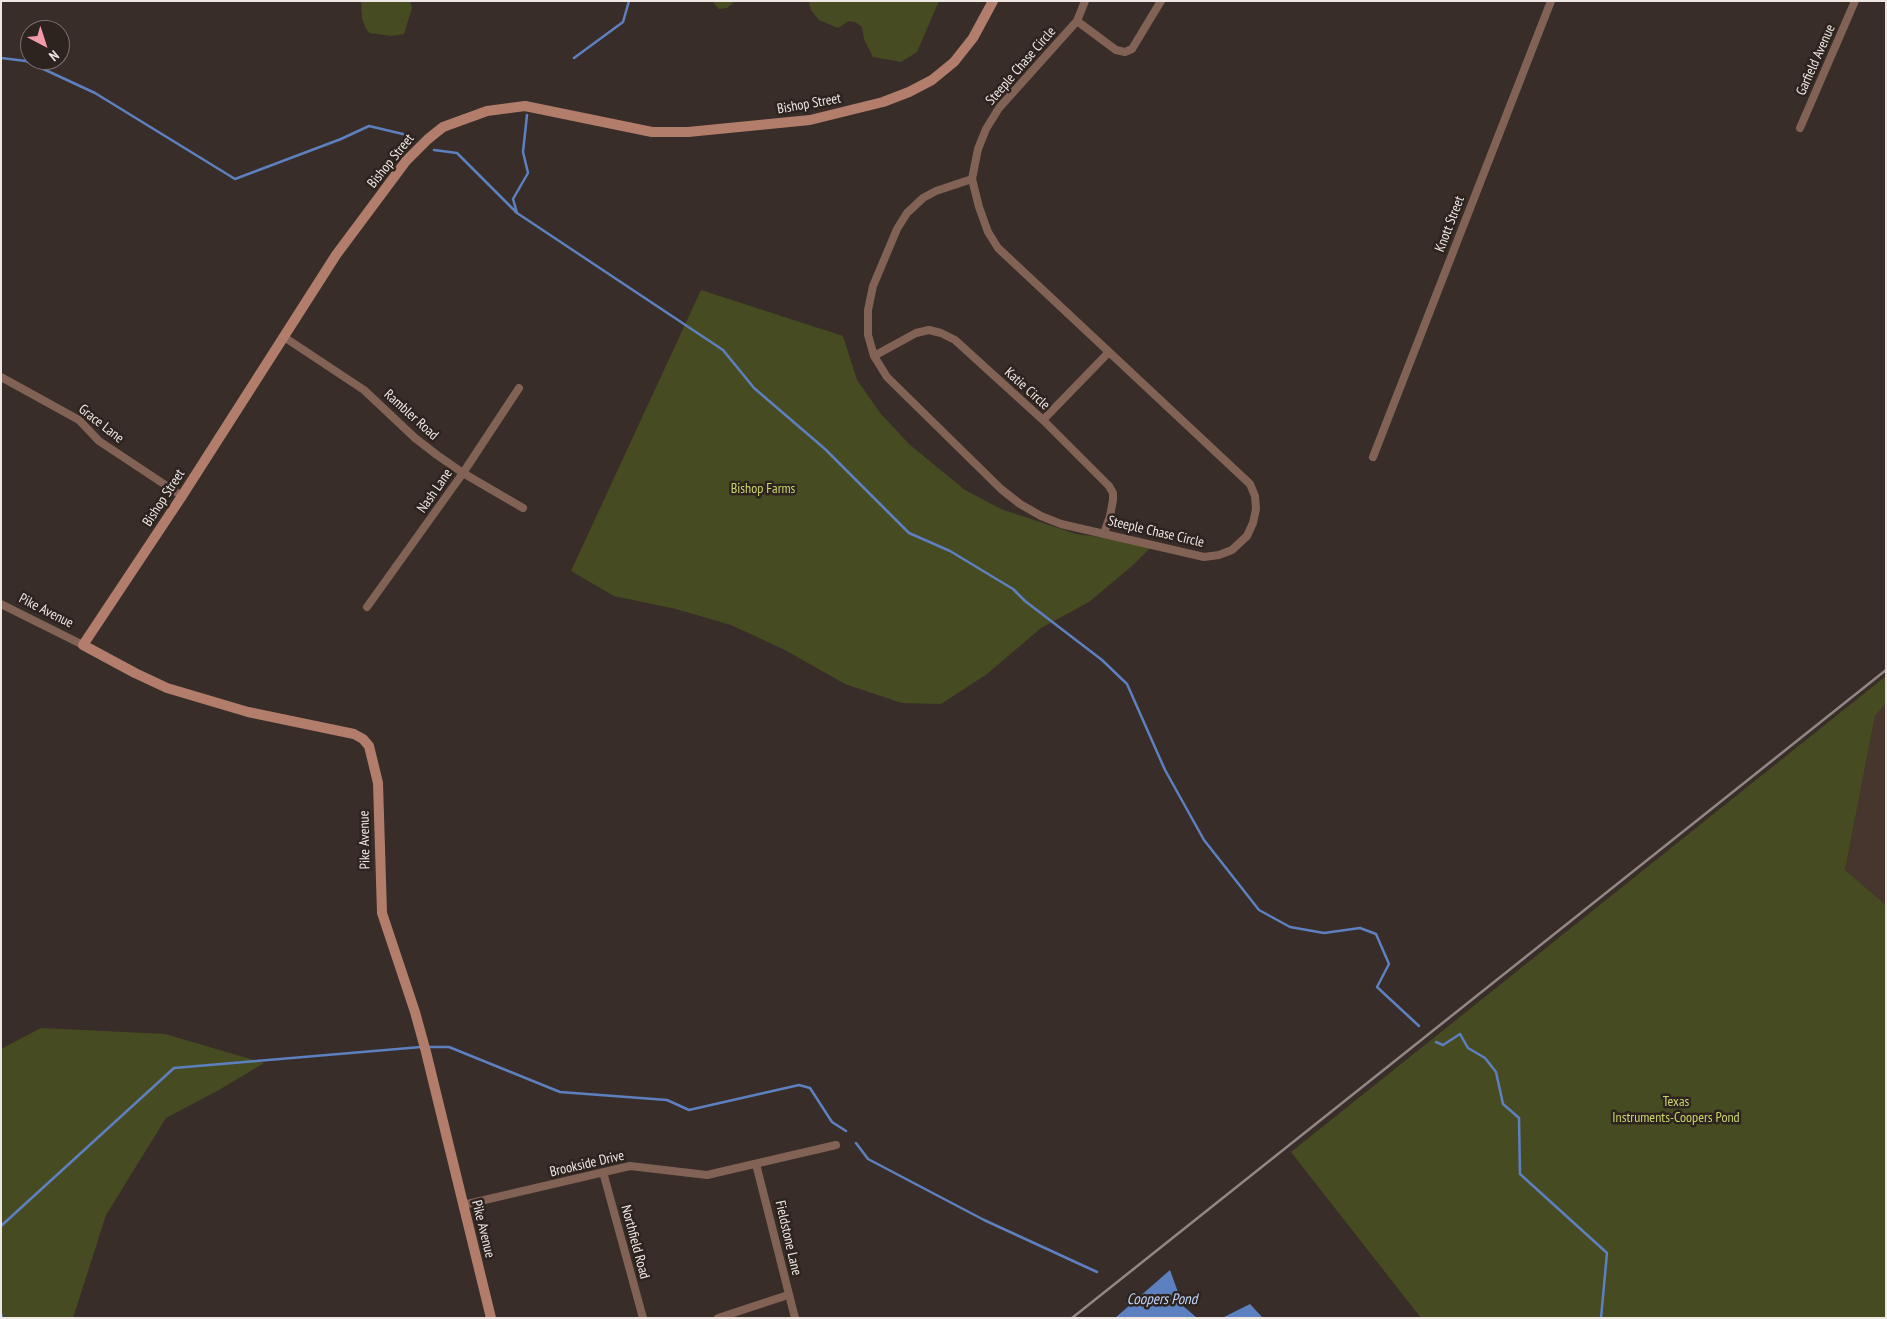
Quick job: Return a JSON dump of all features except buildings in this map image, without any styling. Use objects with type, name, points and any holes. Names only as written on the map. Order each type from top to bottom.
[{"type":"street","name":"Bishop Street","points":[[84,645],[336,255],[406,161],[428,138],[443,126],[487,111],[525,106],[652,132],[688,132],[810,120],[883,102],[909,92],[932,80],[954,62],[973,38],[993,1]]},
{"type":"street","name":"Steeple Chase Circle","points":[[972,179],[936,191],[923,198],[907,213],[896,229],[872,286],[868,310],[868,335],[874,356],[895,387],[1001,488],[1020,504],[1041,516],[1061,524],[1204,557],[1219,555],[1232,550],[1247,536],[1253,524],[1256,509],[1255,496],[1250,484],[998,248],[988,232],[979,207],[972,179],[978,149],[986,129],[999,108],[1077,21],[1085,1]]},
{"type":"street","points":[[1077,21],[1116,50],[1124,52],[1132,49],[1162,1]]},
{"type":"street","name":"Knott Street","points":[[1372,457],[1551,1]]},
{"type":"street","name":"Garfield Avenue","points":[[1800,128],[1855,1]]},
{"type":"street","name":"Katie Circle","points":[[874,356],[916,334],[929,330],[941,333],[954,340],[1043,420],[1109,486],[1113,493],[1113,500],[1104,533]]},
{"type":"street","name":"Rambler Road","points":[[284,338],[364,390],[415,438],[463,473],[523,508]]},
{"type":"street","points":[[1043,420],[1109,352]]},
{"type":"street","name":"Grace Lane","points":[[1,377],[79,420],[99,441],[182,496]]},
{"type":"street","name":"Nash Lane","points":[[367,607],[463,473],[519,388]]},
{"type":"street","name":"Pike Avenue","points":[[1,604],[166,688],[248,712],[354,734],[363,739],[369,746],[378,783],[382,913],[425,1048],[491,1318]]},
{"type":"street","name":"Brookside Drive","points":[[463,1205],[630,1166],[706,1175],[836,1145]]},
{"type":"street","name":"Fieldstone Lane","points":[[756,1164],[795,1318]]},
{"type":"street","name":"Northfield Road","points":[[603,1172],[643,1318]]},
{"type":"street","points":[[718,1318],[788,1295]]},
{"type":"shaded area","points":[[1886,703],[1886,905],[1845,870],[1875,716]]},
{"type":"green space","points":[[361,1],[410,1],[412,8],[404,34],[392,36],[370,33],[366,29],[362,18]]},
{"type":"green space","points":[[712,1],[735,1],[727,8],[719,9]]},
{"type":"green space","points":[[811,1],[939,1],[917,52],[901,62],[873,57],[864,39],[862,27],[855,22],[849,21],[838,28],[819,20],[811,10],[809,3]]},
{"type":"green space","name":"Bishop Farms","points":[[701,290],[843,336],[857,380],[881,414],[910,445],[965,490],[1001,509],[1076,534],[1154,544],[1132,566],[1089,602],[1041,628],[987,674],[941,704],[902,703],[845,684],[785,650],[731,625],[676,609],[614,596],[571,571]]},
{"type":"green space","name":"Texas Instruments-Coopers Pond","points":[[1886,676],[1886,703],[1875,716],[1845,870],[1886,905],[1886,1318],[1421,1318],[1291,1152]]},
{"type":"green space","points":[[41,1028],[165,1034],[264,1063],[219,1090],[166,1118],[106,1215],[73,1318],[1,1318],[1,1049]]},
{"type":"water","name":"Coopers Pond","points":[[1170,1270],[1183,1306],[1196,1317],[1201,1318],[1115,1318]]},
{"type":"water","name":"Coopers Pond","points":[[1250,1304],[1263,1318],[1222,1318]]},
{"type":"waterway","points":[[574,58],[623,22],[629,1]]},
{"type":"waterway","points":[[1,58],[26,61],[95,93],[235,179],[341,139],[369,126],[407,135]]},
{"type":"waterway","points":[[517,213],[513,199],[528,173],[523,152],[527,115]]},
{"type":"waterway","points":[[434,150],[457,153],[517,213],[723,350],[754,388],[825,449],[909,533],[950,551],[1013,589],[1025,601],[1102,660],[1127,684],[1165,770],[1204,840],[1259,910],[1290,927],[1324,933],[1360,928],[1376,934],[1389,964],[1377,987],[1419,1026]]},
{"type":"waterway","points":[[1436,1042],[1443,1045],[1460,1034],[1468,1048],[1485,1058],[1496,1072],[1503,1104],[1519,1118],[1520,1174],[1607,1253],[1601,1318]]},
{"type":"waterway","points":[[1,1226],[174,1068],[421,1047]]},
{"type":"waterway","points":[[429,1047],[449,1047],[560,1092],[667,1100],[689,1110],[799,1085],[810,1088],[832,1122],[846,1131]]},
{"type":"waterway","points":[[856,1143],[868,1159],[984,1220],[1097,1272]]},
{"type":"waterway","points":[[1127,1303],[1132,1307]]},
{"type":"waterway","points":[[1,1314],[2,1318]]},
{"type":"railway","points":[[1072,1318],[1886,670]]}]
